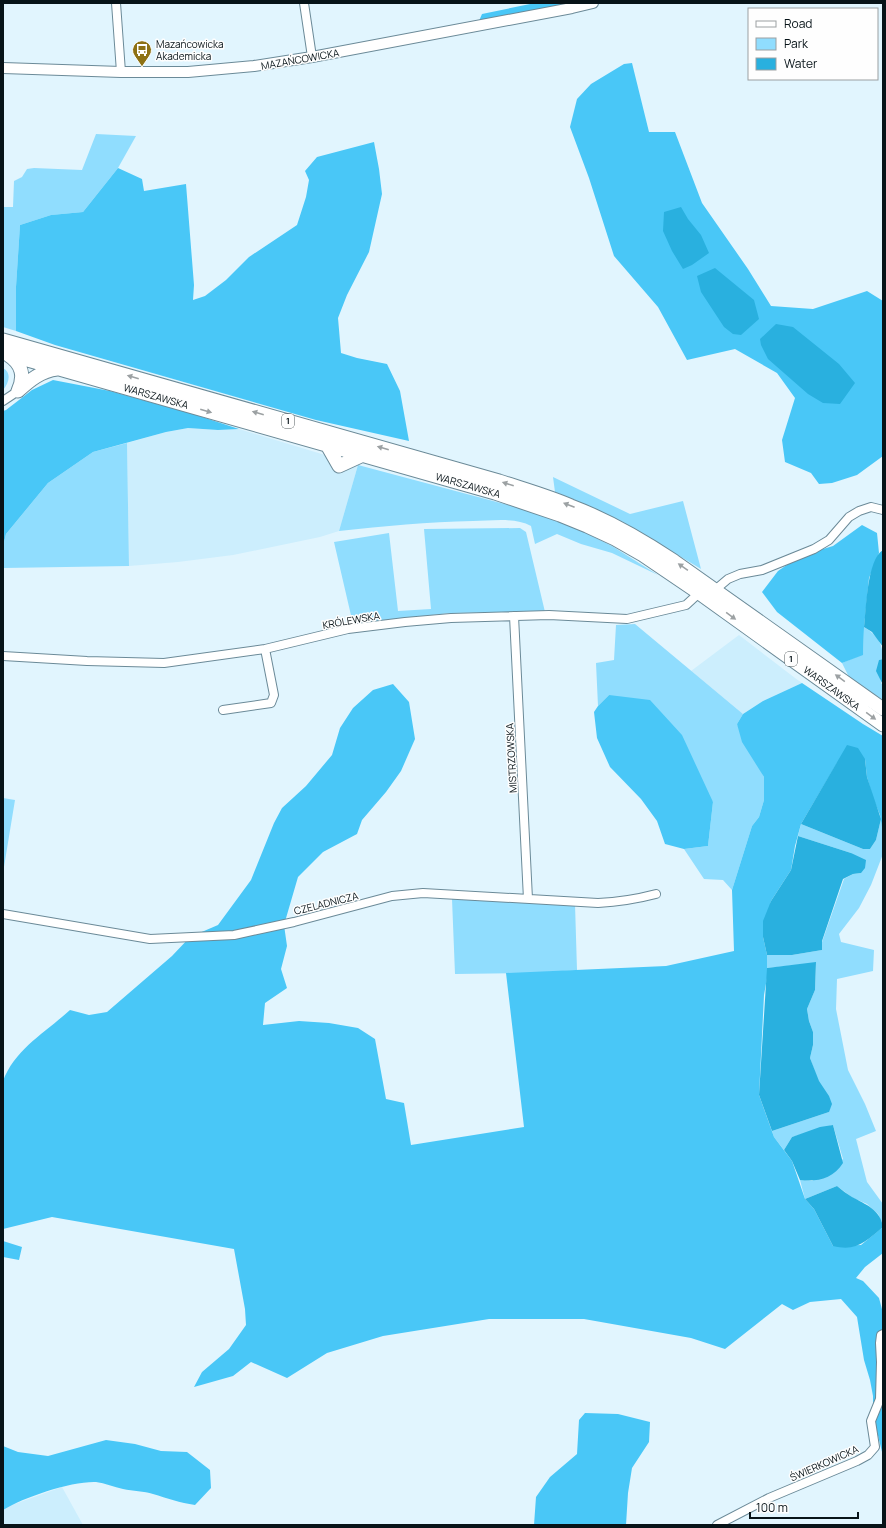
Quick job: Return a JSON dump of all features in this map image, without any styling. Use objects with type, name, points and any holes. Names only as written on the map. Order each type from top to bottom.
[{"type":"main road","name":"WARSZAWSKA","points":[[3,340],[484,477],[545,496],[598,517],[640,539],[715,590],[883,709]]},
{"type":"main road","name":"WARSZAWSKA","points":[[3,353],[327,445],[339,466],[362,455],[517,500],[567,517],[622,543],[660,566],[883,725]]},
{"type":"main road","points":[[3,353],[14,358],[21,369],[22,379],[18,391]]},
{"type":"main road","points":[[18,391],[29,380],[39,374],[50,370],[61,369]]},
{"type":"street","points":[[116,3],[121,72]]},
{"type":"street","points":[[304,3],[312,57]]},
{"type":"street","name":"MAZAŃCOWICKA","points":[[3,68],[121,72],[188,72],[221,70],[312,57],[593,3]]},
{"type":"street","points":[[3,401],[18,391]]},
{"type":"street","points":[[715,590],[728,579],[740,574],[762,570],[814,549],[829,540],[849,517],[859,511],[870,507],[883,510]]},
{"type":"street","name":"KRÓLEWSKA","points":[[3,656],[164,664],[265,649],[348,629],[428,620],[549,615],[627,619],[686,605],[699,593]]},
{"type":"street","name":"MISTRZOWSKA","points":[[514,616],[528,899]]},
{"type":"street","points":[[223,710],[271,704],[274,695],[265,649]]},
{"type":"street","name":"CZELADNICZA","points":[[3,914],[150,939],[234,935],[294,922],[392,896],[423,893],[598,903],[638,899],[656,894]]},
{"type":"street","name":"ŚWIERKOWICKA","points":[[717,1525],[769,1498],[858,1461],[868,1455],[875,1447],[872,1421],[880,1399],[880,1343],[881,1335],[883,1334]]},
{"type":"shaded area","points":[[535,3],[570,3],[479,21],[482,14]]},
{"type":"shaded area","points":[[632,63],[649,132],[675,132],[702,203],[748,269],[771,306],[813,309],[867,291],[883,301],[883,456],[857,475],[832,483],[819,484],[811,473],[785,462],[782,440],[795,398],[777,373],[735,349],[687,360],[658,307],[614,256],[589,178],[570,127],[577,99],[591,84],[624,64]]},
{"type":"shaded area","points":[[374,142],[382,194],[369,252],[347,295],[338,318],[341,353],[387,364],[400,391],[409,441],[316,420],[55,345],[16,331],[16,287],[20,225],[51,215],[83,212],[118,168],[142,179],[144,191],[186,184],[194,285],[193,300],[205,296],[226,280],[249,257],[297,225],[306,197],[309,180],[305,171],[317,157]]},
{"type":"shaded area","points":[[53,380],[110,391],[193,414],[239,429],[218,430],[188,428],[166,432],[93,452],[48,483],[6,534],[3,546],[3,411],[32,390]]},
{"type":"shaded area","points":[[188,428],[218,430],[239,429],[358,465],[339,531],[320,537],[233,555],[129,566],[127,443],[166,432]]},
{"type":"shaded area","points":[[862,525],[877,533],[879,553],[869,578],[863,655],[842,663],[777,612],[762,592],[778,571],[800,556],[833,546]]},
{"type":"shaded area","points":[[739,635],[802,683],[763,701],[743,714],[691,671]]},
{"type":"shaded area","points":[[802,683],[883,736],[883,833],[880,815],[867,777],[865,759],[837,763],[801,824],[791,870],[771,901],[763,937],[767,955],[767,978],[764,995],[759,1095],[774,1137],[792,1161],[805,1199],[814,1209],[833,1246],[861,1245],[883,1227],[883,1253],[865,1267],[856,1278],[863,1281],[879,1298],[883,1313],[883,1456],[873,1415],[873,1396],[864,1360],[857,1317],[841,1299],[810,1302],[793,1310],[782,1304],[725,1349],[691,1338],[584,1319],[489,1319],[383,1336],[327,1353],[287,1378],[251,1362],[233,1376],[194,1387],[202,1372],[229,1349],[246,1325],[245,1309],[234,1249],[52,1217],[3,1229],[3,1081],[8,1070],[23,1050],[70,1010],[89,1015],[107,1012],[172,956],[190,937],[218,925],[251,880],[274,823],[282,808],[306,786],[332,755],[340,728],[353,708],[373,690],[393,684],[409,702],[415,739],[401,771],[386,792],[362,820],[357,834],[323,852],[298,877],[284,925],[287,946],[281,969],[287,988],[265,1003],[263,1025],[299,1021],[329,1023],[358,1028],[375,1039],[386,1099],[404,1103],[411,1145],[524,1127],[506,973],[666,966],[734,951],[732,890],[752,826],[759,817],[764,800],[764,777],[742,742],[737,724],[743,714],[763,701]]},
{"type":"shaded area","points":[[609,695],[650,700],[682,735],[713,802],[708,846],[684,849],[665,844],[657,821],[641,799],[610,767],[597,738],[594,712]]},
{"type":"shaded area","points":[[3,1241],[22,1247],[19,1260],[3,1257]]},
{"type":"shaded area","points":[[585,1413],[618,1414],[650,1422],[649,1442],[632,1468],[628,1493],[626,1525],[534,1525],[536,1497],[550,1477],[577,1454],[579,1420]]},
{"type":"shaded area","points":[[106,1440],[135,1444],[161,1451],[187,1452],[210,1470],[211,1488],[195,1505],[179,1502],[150,1493],[123,1489],[96,1482],[86,1482],[35,1495],[3,1510],[3,1446],[18,1452],[48,1456]]},
{"type":"shaded area","points":[[62,1487],[83,1525],[3,1525],[3,1510],[9,1506]]},
{"type":"green space","points":[[96,134],[136,136],[118,168],[83,212],[51,215],[20,225],[16,287],[16,331],[3,327],[3,207],[13,207],[14,181],[22,177],[27,169],[82,170]]},
{"type":"green space","points":[[3,368],[8,373],[9,378],[3,390]]},
{"type":"green space","points":[[127,443],[129,566],[3,568],[3,546],[6,534],[48,483],[93,452]]},
{"type":"green space","points":[[358,465],[523,509],[578,529],[612,546],[658,575],[612,553],[581,544],[557,534],[535,544],[531,526],[518,521],[495,520],[439,522],[339,531]]},
{"type":"green space","points":[[553,477],[630,514],[683,501],[701,569],[623,522],[555,492]]},
{"type":"green space","points":[[520,528],[526,532],[545,612],[450,613],[353,624],[334,542],[389,533],[398,611],[431,609],[424,529]]},
{"type":"green space","points":[[635,624],[743,714],[737,724],[764,777],[764,800],[759,817],[752,826],[732,890],[723,880],[704,879],[684,849],[708,846],[713,802],[609,695],[598,706],[596,663],[614,660],[616,625]]},
{"type":"green space","points":[[864,627],[876,636],[882,648],[883,659],[879,660],[881,683],[883,685],[883,700],[849,677],[842,663],[863,654]]},
{"type":"green space","points":[[3,798],[15,800],[3,873]]},
{"type":"green space","points":[[881,819],[883,854],[871,885],[859,908],[839,934],[841,942],[874,950],[873,971],[837,979],[836,1009],[848,1070],[865,1104],[876,1131],[856,1139],[867,1182],[883,1204],[883,1224],[878,1214],[867,1204],[853,1198],[837,1186],[805,1199],[800,1180],[812,1181],[843,1159],[833,1125],[792,1137],[784,1150],[774,1137],[772,1131],[829,1112],[810,1058],[813,1045],[813,1032],[807,1009],[815,990],[816,963],[767,968],[767,955],[792,955],[822,950],[822,942],[844,879],[853,874],[861,873],[851,853],[798,836],[801,824],[863,849],[870,849],[876,840]]},
{"type":"green space","points":[[452,899],[575,904],[577,970],[533,973],[455,974]]},
{"type":"water","points":[[681,207],[688,219],[701,235],[709,253],[692,265],[683,269],[672,251],[663,231],[664,212]]},
{"type":"water","points":[[715,268],[754,300],[759,319],[741,335],[733,334],[724,327],[701,292],[697,276]]},
{"type":"water","points":[[776,324],[793,327],[839,364],[855,383],[840,404],[823,403],[808,394],[768,359],[761,345],[760,339]]},
{"type":"water","points":[[883,550],[883,647],[872,632],[864,627],[870,574],[878,555]]},
{"type":"water","points":[[883,659],[883,685],[876,671],[879,660]]},
{"type":"water","points":[[847,745],[858,748],[865,759],[867,777],[881,819],[876,840],[870,849],[863,849],[801,824]]},
{"type":"water","points":[[798,836],[851,853],[866,860],[865,868],[861,873],[853,874],[843,879],[822,941],[822,950],[792,955],[767,955],[763,937],[763,921],[771,901],[791,870]]},
{"type":"water","points":[[816,962],[815,990],[807,1009],[813,1032],[813,1045],[810,1058],[819,1081],[829,1096],[832,1104],[829,1112],[772,1131],[759,1095],[767,968]]},
{"type":"water","points":[[833,1125],[843,1163],[834,1173],[824,1178],[818,1180],[800,1180],[792,1161],[784,1150],[792,1137],[820,1127]]},
{"type":"water","points":[[837,1186],[850,1196],[872,1208],[882,1221],[883,1227],[866,1241],[849,1248],[833,1246],[814,1209],[805,1199]]},
{"type":"place","name":"Mazańcowicka Akademicka","points":[[142,67]]}]
